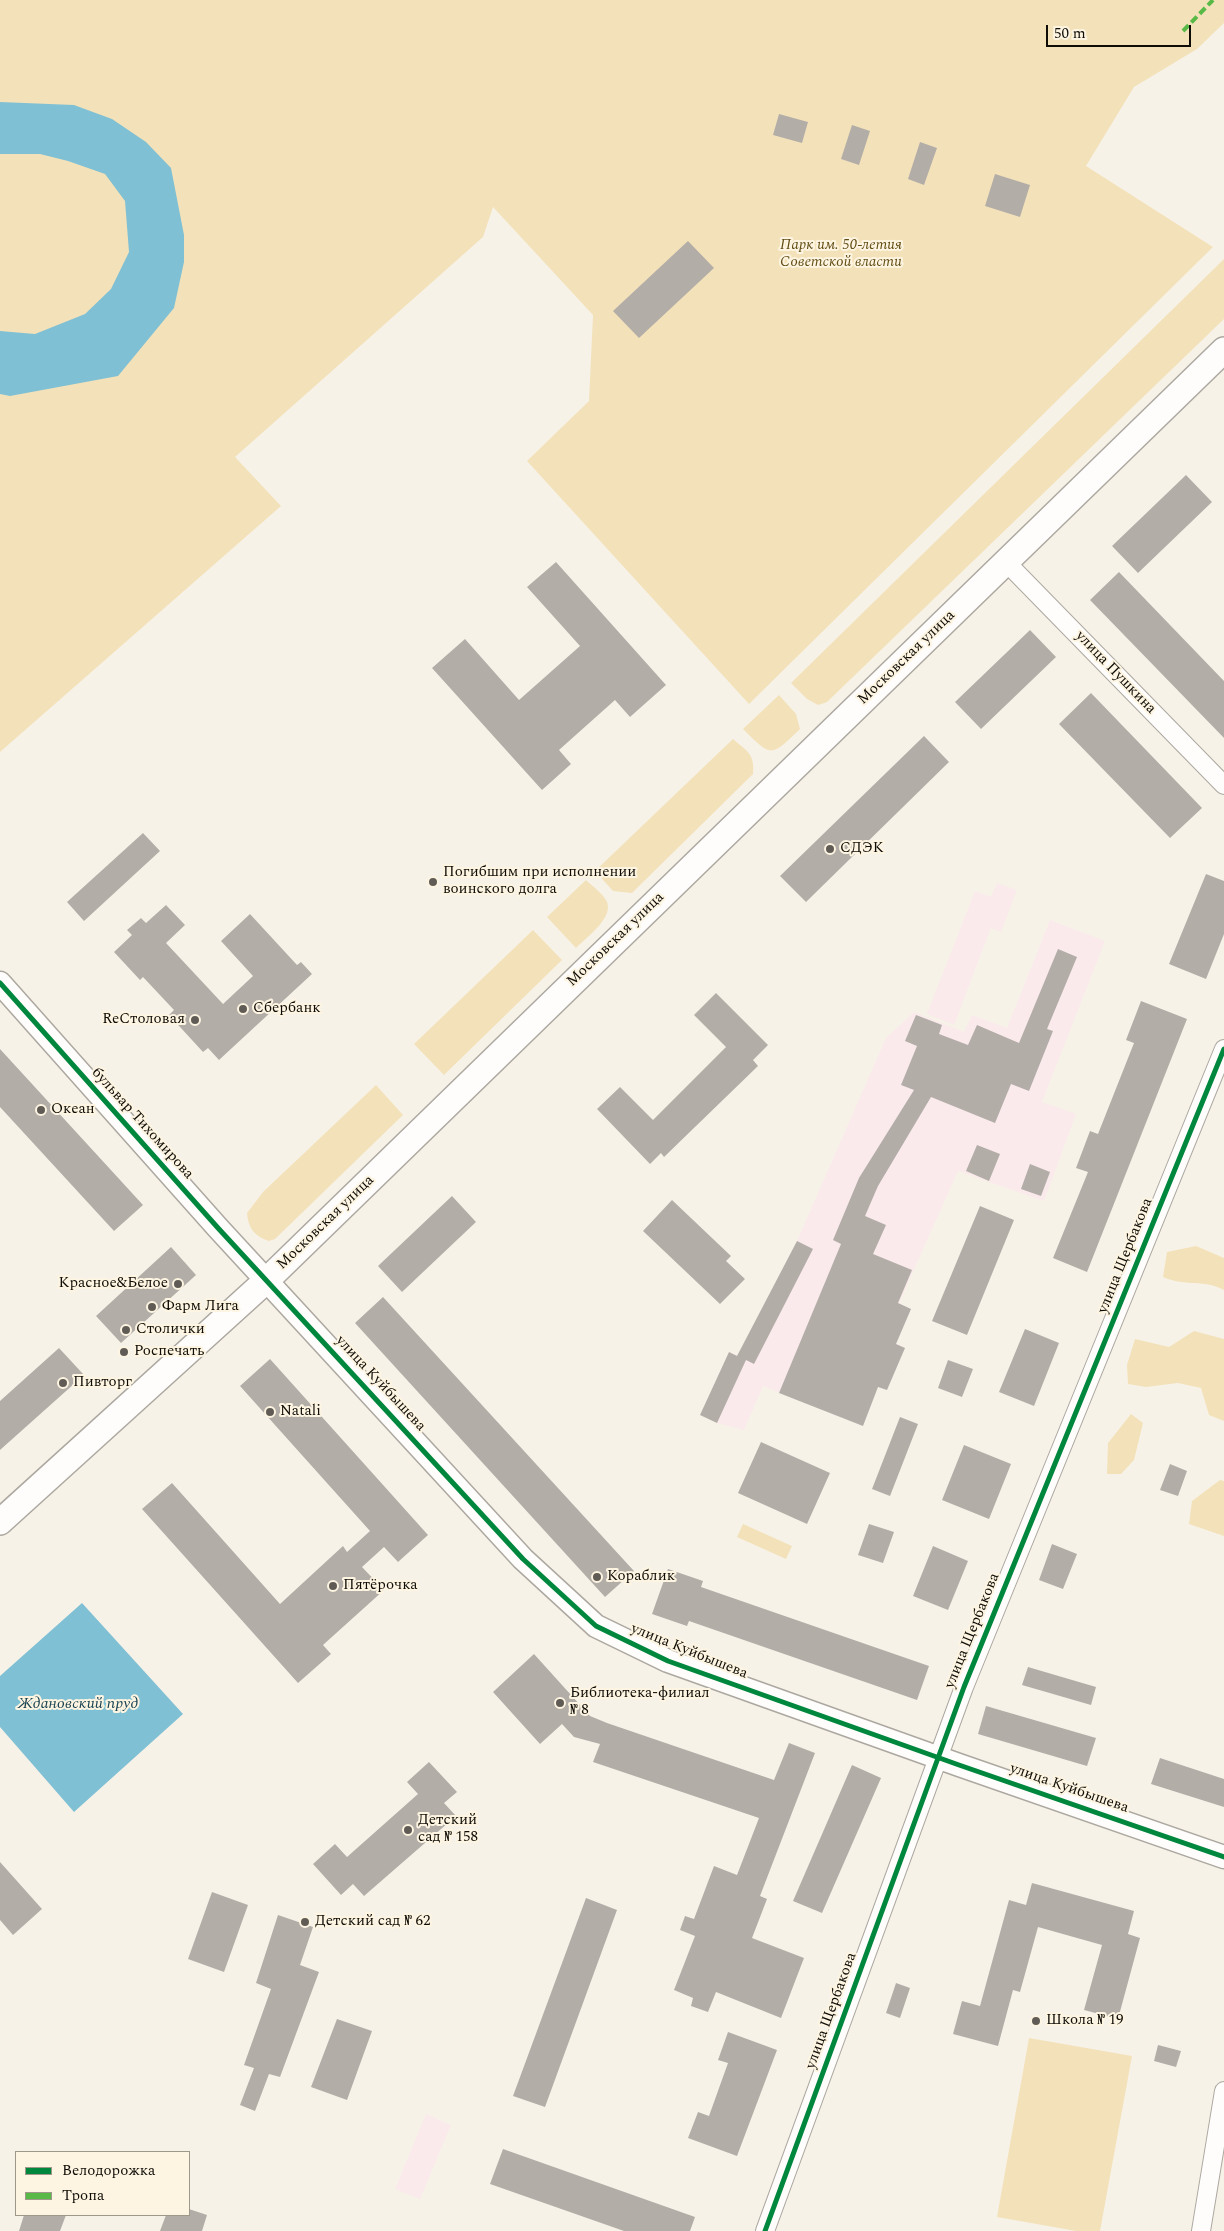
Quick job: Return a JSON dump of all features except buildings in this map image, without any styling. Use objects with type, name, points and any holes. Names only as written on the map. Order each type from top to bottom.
[{"type":"main road","name":"Московская улица","points":[[0,1522],[268,1279],[1224,350]]},
{"type":"street","name":"улица Пушкина","points":[[1006,562],[1224,785]]},
{"type":"street","name":"бульвар Тихомирова","points":[[0,984],[198,1206],[268,1279]]},
{"type":"street","name":"улица Щербакова","points":[[765,2231],[973,1664],[1224,1048]]},
{"type":"street","name":"улица Куйбышева","points":[[268,1279],[523,1559],[596,1626],[668,1661],[1224,1857]]},
{"type":"street","points":[[1201,2231],[1224,2091]]},
{"type":"shaded area","points":[[997,883],[1017,890],[1001,932],[991,928],[954,1025],[927,1014],[975,891],[991,897]]},
{"type":"shaded area","points":[[1050,920],[1105,941],[1042,1102],[1076,1114],[1044,1201],[958,1171],[899,1303],[911,1309],[895,1343],[905,1348],[887,1390],[878,1387],[863,1426],[763,1386],[744,1430],[717,1423],[700,1415],[729,1352],[738,1355],[797,1241],[886,1038],[914,1012],[964,1032],[972,1015],[1007,1028]]},
{"type":"shaded area","points":[[426,2114],[451,2125],[420,2199],[395,2189]]},
{"type":"green space","name":"Парк им. 50-летия Советской власти","points":[[0,0],[1224,0],[1224,23],[1197,49],[1134,87],[1086,166],[1213,247],[749,704],[527,461],[589,401],[593,315],[493,207],[483,237],[235,457],[281,506],[0,752]]},
{"type":"green space","points":[[1224,259],[1224,319],[827,702],[818,705],[807,699],[791,683]]},
{"type":"green space","points":[[779,695],[796,714],[800,729],[783,745],[771,750],[760,745],[743,729]]},
{"type":"green space","points":[[733,739],[751,757],[753,774],[632,893],[613,891],[595,871]]},
{"type":"green space","points":[[586,880],[606,900],[608,906],[607,913],[599,926],[576,948],[547,917]]},
{"type":"green space","points":[[533,930],[562,960],[444,1075],[414,1044]]},
{"type":"green space","points":[[376,1085],[403,1115],[275,1239],[269,1241],[256,1234],[249,1223],[247,1213],[263,1192]]},
{"type":"green space","points":[[1196,1246],[1224,1258],[1224,1290],[1209,1285],[1179,1282],[1163,1277],[1167,1252]]},
{"type":"green space","points":[[1194,1331],[1224,1339],[1224,1421],[1209,1415],[1201,1388],[1178,1383],[1146,1387],[1128,1384],[1127,1365],[1135,1339],[1169,1347]]},
{"type":"green space","points":[[1131,1414],[1143,1423],[1134,1460],[1121,1474],[1107,1474],[1108,1443]]},
{"type":"green space","points":[[1220,1480],[1224,1481],[1224,1536],[1189,1524],[1192,1501]]},
{"type":"green space","points":[[743,1524],[792,1546],[786,1559],[737,1537]]},
{"type":"green space","points":[[1029,2038],[1132,2056],[1100,2231],[1076,2231],[997,2217]]},
{"type":"water","points":[[0,102],[74,105],[112,119],[146,142],[171,168],[184,235],[184,262],[174,308],[118,376],[10,396],[0,394],[0,331],[35,334],[85,314],[111,289],[129,252],[125,201],[105,174],[68,161],[40,154],[0,154]]},
{"type":"water","name":"Ждановский пруд","points":[[82,1603],[183,1714],[74,1812],[0,1727],[0,1676]]},
{"type":"marked path","points":[[1183,31],[1213,0]]},
{"type":"cycle path","points":[[0,983],[218,1228],[523,1559],[596,1626],[668,1661],[1224,1857]]},
{"type":"cycle path","points":[[765,2231],[964,1687],[1224,1049]]},
{"type":"place","name":"СДЭК","points":[[830,849]]},
{"type":"place","name":"Погибшим при исполнении воинского долга","points":[[433,882]]},
{"type":"place","name":"Сбербанк","points":[[243,1009]]},
{"type":"place","name":"ReСтоловая","points":[[195,1020]]},
{"type":"place","name":"Океан","points":[[41,1110]]},
{"type":"place","name":"Красное&Белое","points":[[178,1284]]},
{"type":"place","name":"Фарм Лига","points":[[152,1307]]},
{"type":"place","name":"Столички","points":[[126,1330]]},
{"type":"place","name":"Роспечать","points":[[124,1352]]},
{"type":"place","name":"Пивторг","points":[[63,1383]]},
{"type":"place","name":"Natali","points":[[270,1412]]},
{"type":"place","name":"Кораблик","points":[[597,1577]]},
{"type":"place","name":"Пятёрочка","points":[[333,1586]]},
{"type":"place","name":"Библиотека-филиал № 8","points":[[560,1703]]},
{"type":"place","name":"Детский сад № 158","points":[[408,1830]]},
{"type":"place","name":"Детский сад № 62","points":[[305,1922]]},
{"type":"place","name":"Школа № 19","points":[[1036,2021]]}]
